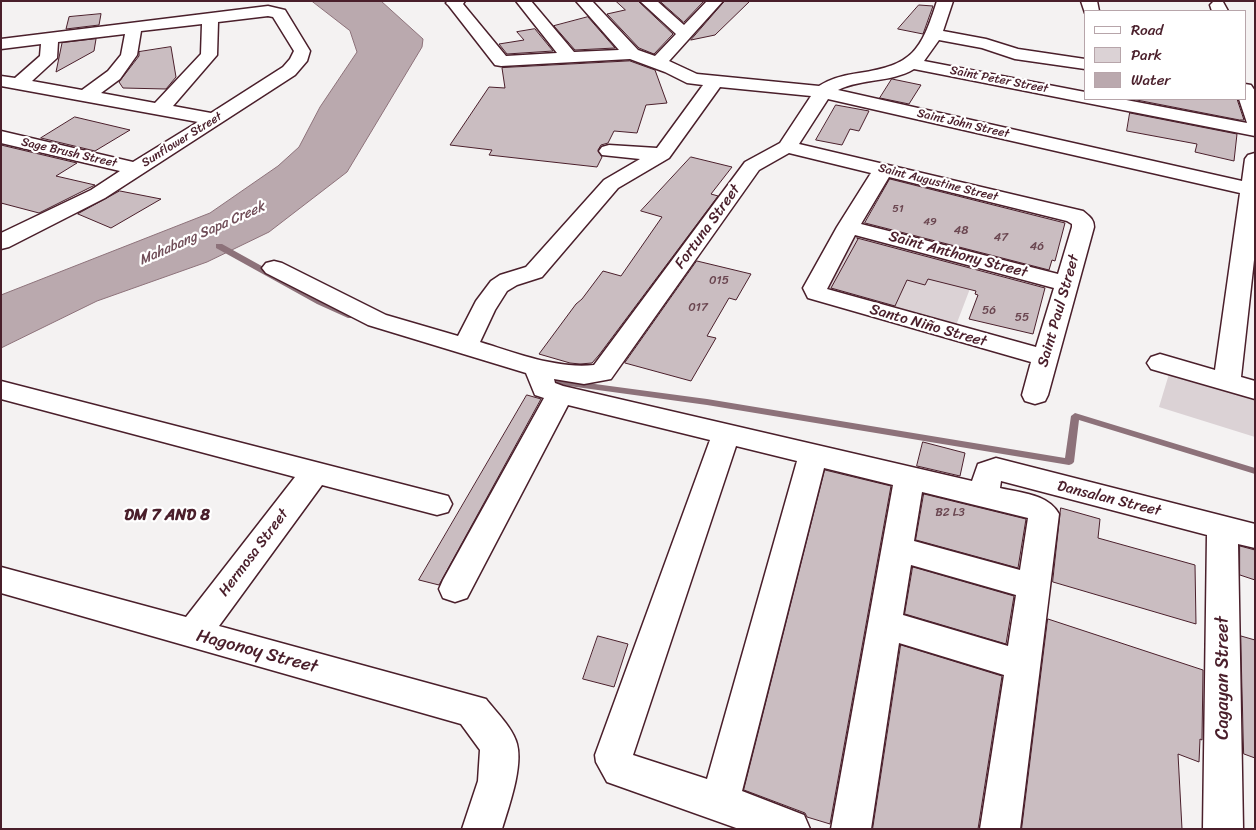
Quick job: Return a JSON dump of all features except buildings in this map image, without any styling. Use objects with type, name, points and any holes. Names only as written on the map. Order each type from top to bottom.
[{"type":"street","points":[[458,1],[454,3],[501,61],[632,54]]},
{"type":"street","points":[[523,1],[570,58]]},
{"type":"street","points":[[583,1],[632,54]]},
{"type":"street","points":[[665,66],[685,34],[716,1]]},
{"type":"street","points":[[787,147],[823,92],[841,82],[903,69],[913,64],[934,34],[945,1]]},
{"type":"street","points":[[650,2],[685,34]]},
{"type":"street","name":"Sunflower Street","points":[[1,242],[35,227],[98,194],[289,71],[298,61],[302,51],[279,13],[268,11],[210,18]]},
{"type":"street","points":[[1,44],[210,18],[209,55],[188,81],[160,109]]},
{"type":"street","points":[[86,96],[114,75],[129,55],[134,28]]},
{"type":"street","points":[[934,34],[986,44],[1015,54],[1084,64]]},
{"type":"street","points":[[19,84],[48,58],[50,39]]},
{"type":"street","name":"Saint John Street","points":[[632,54],[693,79],[823,92],[1253,190]]},
{"type":"street","name":"Saint Peter Street","points":[[913,64],[1084,97]]},
{"type":"street","points":[[1,81],[215,119]]},
{"type":"street","points":[[466,345],[494,291],[504,282],[527,277],[534,272],[611,184],[662,154],[715,82]]},
{"type":"street","points":[[1246,92],[1255,121]]},
{"type":"street","points":[[1099,100],[1255,130]]},
{"type":"street","name":"Sage Brush Street","points":[[1,137],[136,169]]},
{"type":"street","name":"Saint Augustine Street","points":[[787,147],[1075,216],[1082,222],[1083,227]]},
{"type":"street","name":"Fortuna Street","points":[[537,368],[584,374],[602,373],[752,166],[787,147]]},
{"type":"street","points":[[609,151],[662,154]]},
{"type":"street","points":[[1227,382],[1253,190],[1255,159]]},
{"type":"street","points":[[848,226],[883,170]]},
{"type":"street","points":[[1,218],[35,227]]},
{"type":"street","name":"Saint Anthony Street","points":[[848,226],[1068,284]]},
{"type":"street","name":"Santo Niño Street","points":[[848,226],[815,288],[816,293],[821,296],[1046,358]]},
{"type":"street","name":"Saint Paul Street","points":[[1035,395],[1083,227]]},
{"type":"street","points":[[274,268],[377,320],[466,345],[537,368],[544,389],[984,495],[1036,508],[1044,514],[1000,829]]},
{"type":"street","points":[[1160,363],[1255,390]]},
{"type":"street","points":[[1,390],[437,504]]},
{"type":"street","points":[[455,588],[560,394]]},
{"type":"street","points":[[726,433],[614,755],[615,762],[620,768],[720,802],[790,829]]},
{"type":"street","points":[[720,802],[813,454]]},
{"type":"street","name":"Dansalan Street","points":[[984,495],[988,472],[996,469],[1255,536]]},
{"type":"street","name":"Hermosa Street","points":[[193,634],[315,472]]},
{"type":"street","points":[[851,829],[909,478]]},
{"type":"street","name":"Cagayan Street","points":[[1222,527],[1224,829]]},
{"type":"street","points":[[897,549],[1035,587]]},
{"type":"street","name":"Hagonoy Street","points":[[1,580],[473,711],[499,744],[497,781],[482,829]]},
{"type":"street","points":[[885,624],[1023,666]]},
{"type":"green space","points":[[855,233],[979,265],[955,328],[824,291]]},
{"type":"green space","points":[[1169,374],[1255,399],[1255,437],[1159,407]]},
{"type":"water","name":"Mahabang Sapa Creek","points":[[312,1],[381,1],[423,39],[422,47],[347,172],[269,232],[207,262],[97,301],[1,348],[1,295],[210,213],[278,166],[299,147],[320,107],[357,52],[350,31]]},
{"type":"waterway","points":[[219,246],[320,302],[351,316]]},
{"type":"waterway","points":[[550,381],[707,402],[1069,462],[1075,416],[1255,471]]},
{"type":"district","name":"DM 7 AND 8","points":[[167,516]]}]
